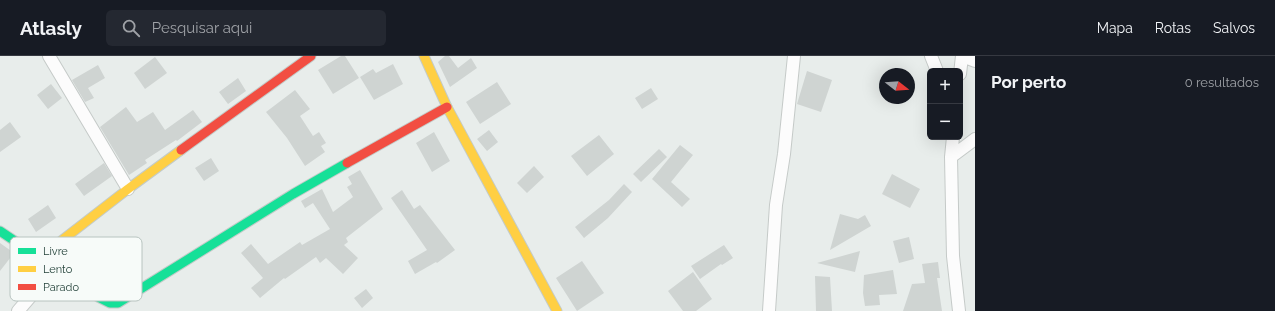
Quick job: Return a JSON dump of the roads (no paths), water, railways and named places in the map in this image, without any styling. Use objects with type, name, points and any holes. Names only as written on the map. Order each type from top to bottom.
[{"type":"street","points":[[49,56],[128,189]]},
{"type":"street","points":[[65,237],[128,189],[311,56]]},
{"type":"street","points":[[424,56],[447,107],[557,311]]},
{"type":"street","points":[[769,311],[776,205],[784,154],[794,56]]},
{"type":"street","points":[[931,56],[936,68]]},
{"type":"street","points":[[961,68],[962,56],[975,61]]},
{"type":"street","points":[[142,288],[292,194],[447,107]]},
{"type":"street","points":[[951,157],[975,139]]},
{"type":"street","points":[[953,140],[951,157],[953,256],[959,311]]},
{"type":"street","points":[[0,231],[10,238]]},
{"type":"street","points":[[18,311],[27,301]]},
{"type":"street","points":[[105,301],[114,304],[121,301]]}]
